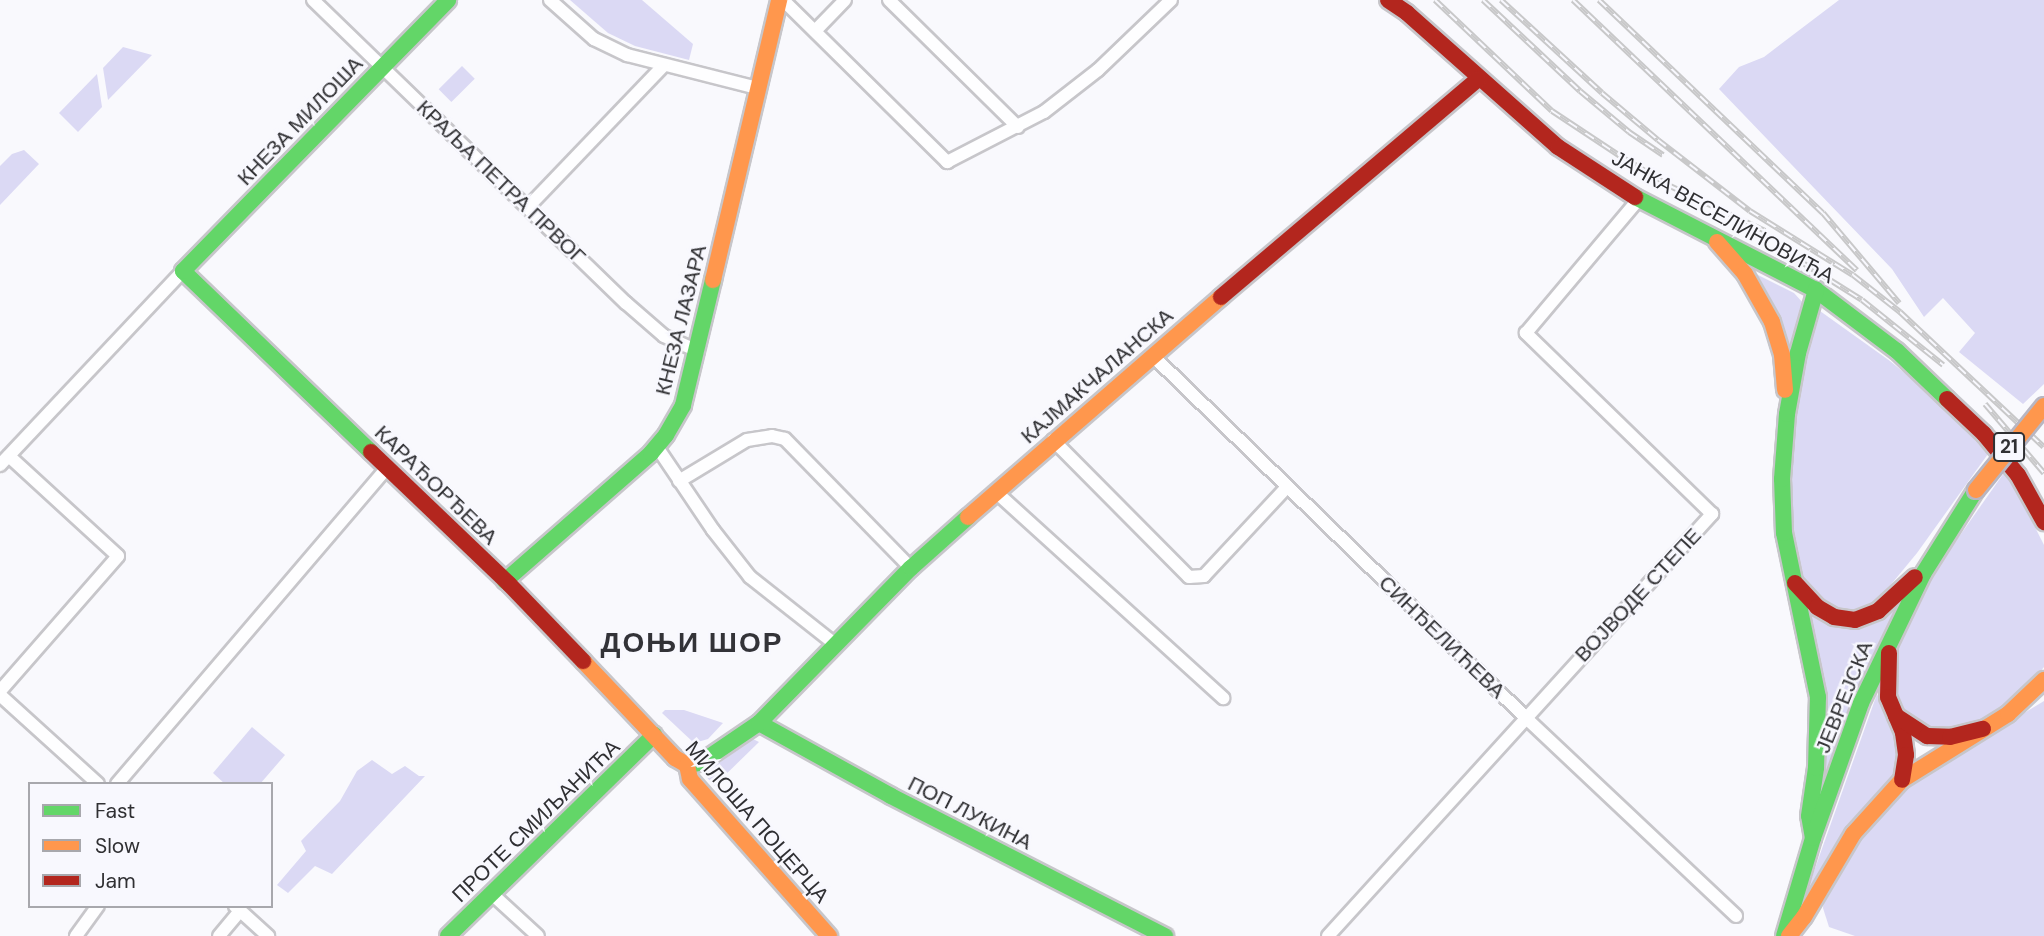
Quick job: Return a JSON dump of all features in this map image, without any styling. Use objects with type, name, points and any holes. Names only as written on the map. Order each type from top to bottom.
[{"type":"street","name":"КРАЉА ПЕТРА ПРВОГ","points":[[313,0],[653,327],[676,343],[698,351]]},
{"type":"street","name":"КНЕЗА МИЛОША","points":[[183,271],[448,0]]},
{"type":"street","points":[[550,0],[610,48],[663,66],[757,88]]},
{"type":"street","points":[[781,0],[947,162],[1044,112],[1098,70],[1171,0]]},
{"type":"street","name":"КНЕЗА ЛАЗАРА","points":[[505,581],[657,447],[683,405],[698,351],[757,88],[781,0]]},
{"type":"street","points":[[815,31],[845,0]]},
{"type":"street","points":[[889,0],[1018,127]]},
{"type":"street","name":"ЈАНКА ВЕСЕЛИНОВИЋА","points":[[1388,0],[1407,13],[1478,79],[1558,147],[1639,199],[1717,243],[1816,290],[1897,351],[1984,434],[2018,475],[2044,522]]},
{"type":"street","points":[[528,208],[663,66]]},
{"type":"street","name":"КАЈМАКЧАЛАНСКА","points":[[687,765],[700,763],[759,723],[911,568],[1053,440],[1478,79]]},
{"type":"street","name":"ВОЈВОДЕ СТЕПЕ","points":[[1328,936],[1713,514],[1526,333],[1639,199]]},
{"type":"street","points":[[1717,243],[1745,274],[1772,322],[1782,355],[1787,414]]},
{"type":"street","points":[[96,782],[0,693],[118,556],[4,460],[183,271]]},
{"type":"street","name":"КАРАЂОРЂЕВА","points":[[183,271],[505,581],[654,735]]},
{"type":"street","points":[[1813,838],[1809,816],[1818,742],[1818,697],[1784,533],[1782,479],[1787,414],[1798,353],[1816,290]]},
{"type":"street","name":"СИНЂЕЛИЋЕВА","points":[[1152,355],[1525,717],[1736,916]]},
{"type":"street","name":"ЈЕВРЕЈСКА","points":[[1787,936],[1813,838],[1851,730],[1891,638],[1932,558],[1976,490],[2044,406]]},
{"type":"street","points":[[679,481],[747,440],[772,436],[785,439],[792,442],[911,568]]},
{"type":"street","points":[[1053,440],[1189,577],[1204,576],[1287,487]]},
{"type":"street","points":[[657,447],[750,577],[836,646]]},
{"type":"street","points":[[119,782],[387,468]]},
{"type":"street","points":[[996,492],[1223,698]]},
{"type":"street","points":[[1793,581],[1817,607],[1834,617],[1855,620],[1878,611],[1932,558]]},
{"type":"street","points":[[1891,638],[1888,697],[1903,733],[1906,755],[1902,780]]},
{"type":"street","points":[[1787,936],[1820,892],[1853,834],[1902,780],[2008,714],[2044,680]]},
{"type":"street","points":[[1895,716],[1927,736],[1950,737],[1983,729]]},
{"type":"street","name":"ПОП ЛУКИНА","points":[[759,723],[891,796],[1165,936]]},
{"type":"street","name":"МИЛОША ПОЦЕРЦА","points":[[654,735],[675,758],[687,765],[690,779],[829,936]]},
{"type":"street","name":"ПРОТЕ СМИЉАНИЋА","points":[[448,936],[654,735]]},
{"type":"street","points":[[492,894],[538,936]]},
{"type":"street","points":[[76,936],[97,908]]},
{"type":"street","points":[[219,936],[237,909],[268,936]]},
{"type":"shaded area","points":[[570,0],[642,0],[693,44],[689,60],[635,46],[608,33]]},
{"type":"shaded area","points":[[1839,0],[2044,0],[2044,384],[2023,404],[1959,352],[1975,333],[1943,298],[1924,317],[1892,269],[1719,89],[1739,67],[1764,57]]},
{"type":"shaded area","points":[[123,47],[152,55],[108,100],[103,68]]},
{"type":"shaded area","points":[[462,66],[475,79],[451,102],[439,89]]},
{"type":"shaded area","points":[[97,74],[102,107],[78,132],[59,113]]},
{"type":"shaded area","points":[[24,150],[39,164],[0,205],[0,166],[12,154]]},
{"type":"shaded area","points":[[1754,273],[1794,293],[1804,304],[1793,359]]},
{"type":"shaded area","points":[[1820,311],[1890,361],[1939,401],[1988,454],[1917,553],[1879,599],[1853,613],[1827,606],[1806,585],[1798,568],[1793,542],[1790,499],[1795,411],[1805,358]]},
{"type":"shaded area","points":[[2006,470],[2044,545],[2044,667],[2024,692],[1986,720],[1935,732],[1902,710],[1893,684],[1897,647],[1906,624],[1944,558]]},
{"type":"shaded area","points":[[1901,603],[1860,686],[1824,777],[1807,610],[1820,620],[1836,626]]},
{"type":"shaded area","points":[[1877,694],[1897,735],[1899,772],[1803,902]]},
{"type":"shaded area","points":[[2044,701],[2044,936],[1855,936],[1829,927],[1823,908],[1824,895],[1856,841],[1901,793],[1922,775]]},
{"type":"shaded area","points":[[665,710],[684,710],[723,723],[708,739],[694,743],[662,713]]},
{"type":"shaded area","points":[[252,727],[285,755],[262,782],[223,782],[213,773]]},
{"type":"shaded area","points":[[749,737],[759,742],[714,786],[705,775]]},
{"type":"shaded area","points":[[372,760],[392,774],[405,766],[419,776],[425,776],[332,874],[315,866],[288,893],[277,885],[306,851],[301,841],[340,801],[357,771]]},
{"type":"railway","points":[[1435,0],[1552,111],[1670,186],[1765,231]]},
{"type":"railway","points":[[1483,0],[1580,91],[1629,132],[1663,155]]},
{"type":"railway","points":[[1501,0],[1602,93],[1658,140],[1750,211],[1853,275],[1900,312],[2044,447]]},
{"type":"railway","points":[[1573,0],[1857,270]]},
{"type":"railway","points":[[1599,0],[1823,213],[1899,303]]},
{"type":"railway","points":[[1798,260],[1862,300],[1943,365]]},
{"type":"railway","points":[[1985,404],[2044,473]]},
{"type":"traffic: fast","points":[[371,452],[183,271],[448,0]]},
{"type":"traffic: fast","points":[[1635,197],[1816,290],[1897,351],[1947,399]]},
{"type":"traffic: fast","points":[[505,581],[651,453],[666,435],[683,405],[713,280]]},
{"type":"traffic: fast","points":[[1813,838],[1809,816],[1816,768],[1818,697],[1784,533],[1782,479],[1787,414],[1798,353],[1816,290]]},
{"type":"traffic: fast","points":[[1784,936],[1813,838],[1861,703],[1923,574],[1976,490]]},
{"type":"traffic: fast","points":[[687,765],[700,763],[759,723],[911,568],[968,517]]},
{"type":"traffic: fast","points":[[759,723],[891,796],[1165,936]]},
{"type":"traffic: fast","points":[[448,936],[654,735]]},
{"type":"traffic: slow","points":[[713,280],[779,0]]},
{"type":"traffic: slow","points":[[1717,242],[1745,274],[1772,322],[1782,355],[1785,390]]},
{"type":"traffic: slow","points":[[968,517],[1221,297]]},
{"type":"traffic: slow","points":[[1976,490],[2044,406]]},
{"type":"traffic: slow","points":[[583,661],[675,758],[687,765]]},
{"type":"traffic: slow","points":[[1789,936],[1804,917],[1853,834],[1902,780],[2008,714],[2044,680]]},
{"type":"traffic: slow","points":[[687,765],[690,779],[829,936]]},
{"type":"traffic: jam","points":[[1388,0],[1407,13],[1558,147],[1635,197]]},
{"type":"traffic: jam","points":[[1221,297],[1478,79]]},
{"type":"traffic: jam","points":[[1947,399],[1984,434],[2018,475],[2044,522]]},
{"type":"traffic: jam","points":[[371,452],[509,584],[583,661]]},
{"type":"traffic: jam","points":[[1795,583],[1817,607],[1834,617],[1855,620],[1878,611],[1915,577]]},
{"type":"traffic: jam","points":[[1889,653],[1888,697],[1903,733],[1906,755],[1902,780]]},
{"type":"traffic: jam","points":[[1896,716],[1927,736],[1950,737],[1983,729]]},
{"type":"district","name":"ДОЊИ ШОР","points":[[692,643]]}]
